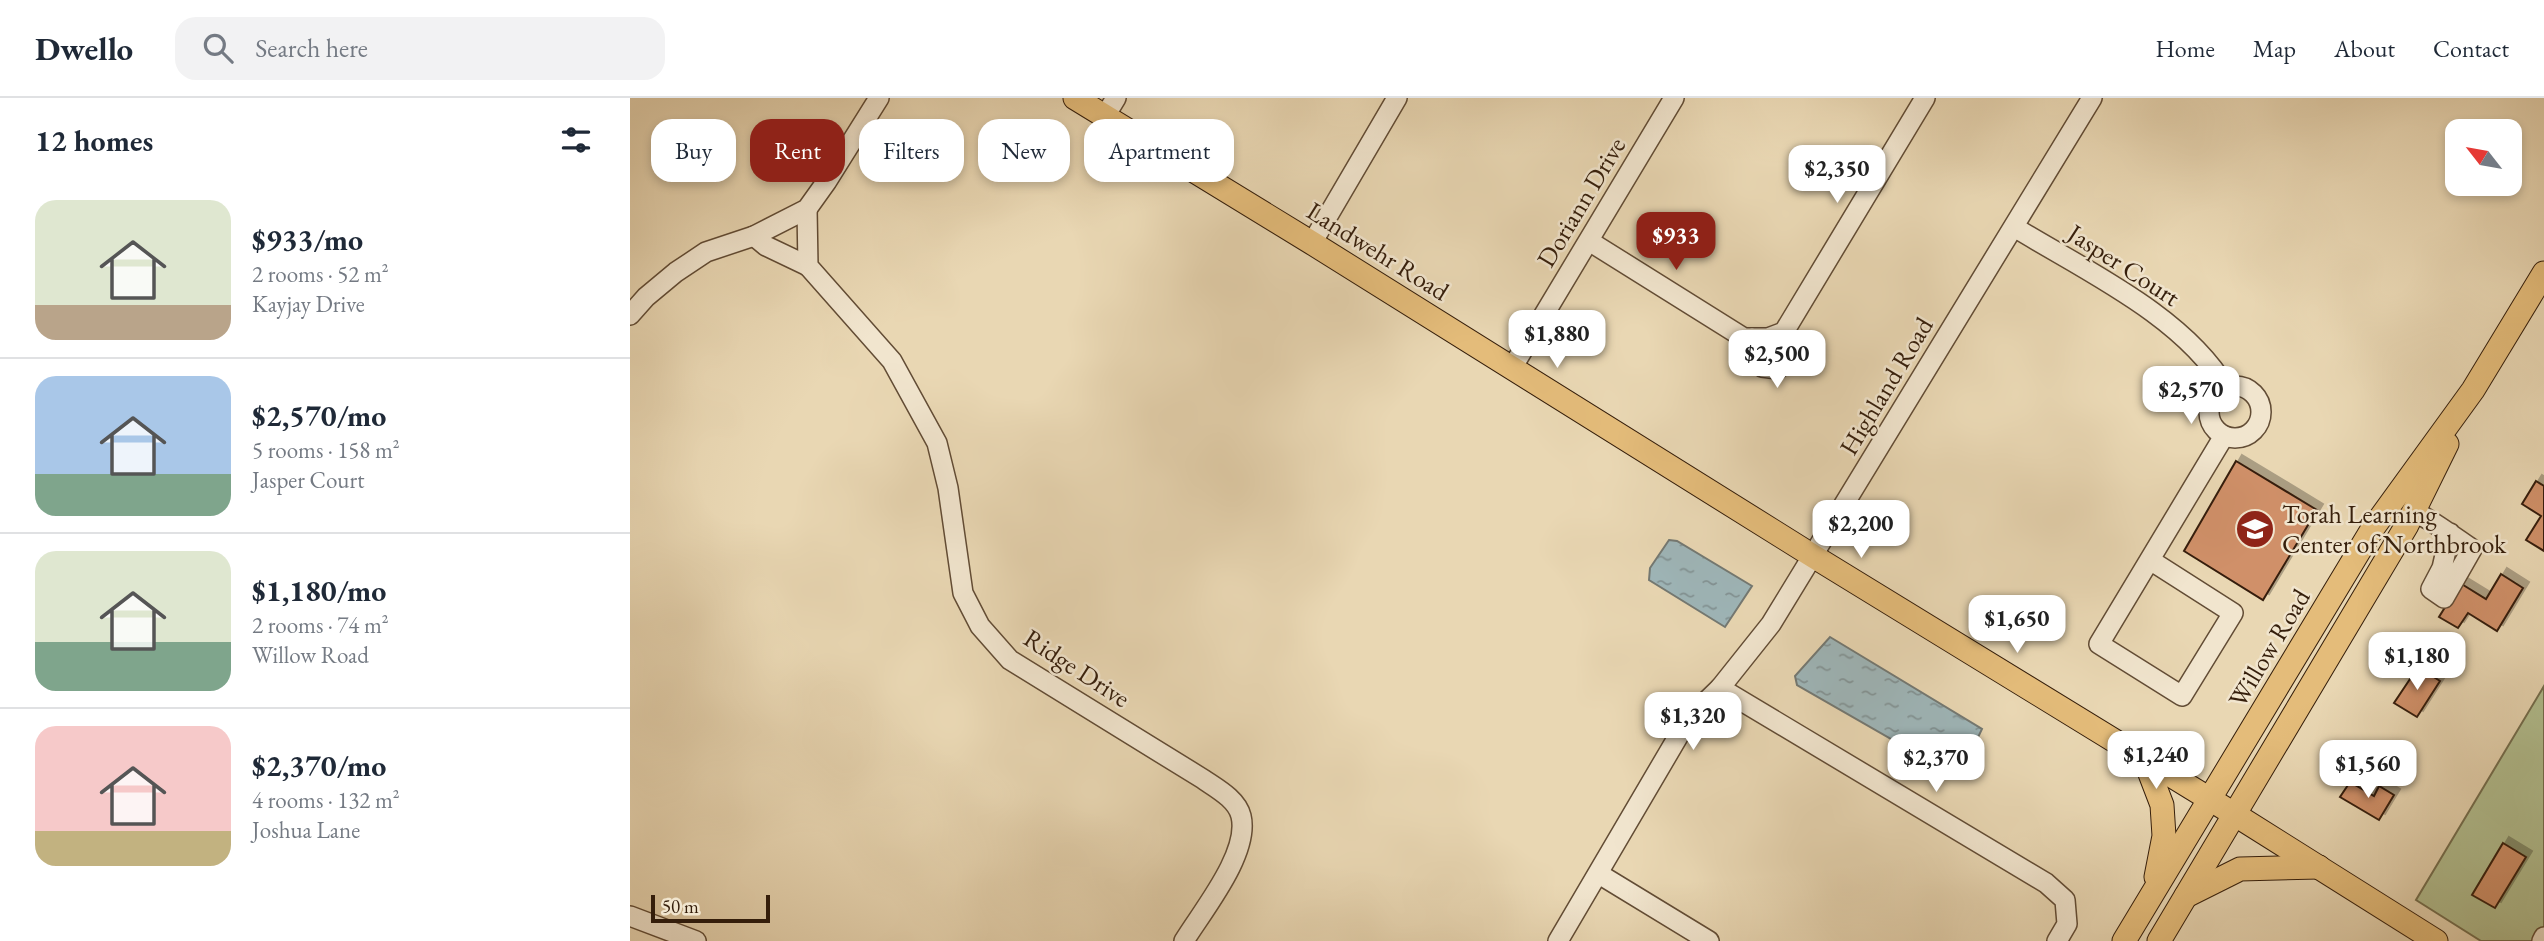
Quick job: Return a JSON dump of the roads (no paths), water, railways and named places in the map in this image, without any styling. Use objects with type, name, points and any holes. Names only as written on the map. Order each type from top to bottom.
[{"type":"main road","name":"Landwehr Road","points":[[1075,98],[1111,107],[1312,243],[2436,941]]},
{"type":"main road","name":"Willow Road","points":[[2124,941],[2373,528],[2537,302],[2544,273]]},
{"type":"main road","name":"Willow Road","points":[[2159,941],[2414,511],[2473,390]]},
{"type":"main road","points":[[2144,758],[2162,805],[2164,836],[2151,897]]},
{"type":"main road","points":[[2186,896],[2239,869],[2319,867]]},
{"type":"street","points":[[630,315],[654,289],[706,252],[754,236],[807,209],[878,98]]},
{"type":"street","points":[[1312,243],[1397,98]]},
{"type":"street","name":"Doriann Drive","points":[[1512,368],[1674,98]]},
{"type":"street","points":[[1589,241],[1744,338],[1768,338],[1784,332],[1925,98]]},
{"type":"street","name":"Highland Road","points":[[1558,941],[1689,719],[1720,688],[1770,624],[2092,98]]},
{"type":"street","points":[[754,236],[766,246],[808,266],[807,209]]},
{"type":"street","name":"Jasper Court","points":[[2014,227],[2163,318],[2214,368],[2226,388]]},
{"type":"street","name":"Ridge Drive","points":[[808,266],[891,361],[937,443],[948,488],[963,593],[980,626],[1010,660],[1203,779],[1228,796],[1241,814],[1242,839],[1226,873],[1184,941]]},
{"type":"street","points":[[1752,338],[1752,352],[1762,367],[1778,369],[1788,354],[1784,332]]},
{"type":"street","points":[[2243,387],[2250,390],[2257,397],[2262,413],[2256,429],[2241,438],[2224,436],[2213,426],[2209,412],[2214,397],[2226,388],[2243,387]]},
{"type":"street","points":[[2150,560],[2233,613],[2182,696],[2099,644],[2224,436]]},
{"type":"street","points":[[2414,511],[2450,533]]},
{"type":"street","points":[[1720,688],[2046,883],[2065,900],[2067,924],[2057,941]]},
{"type":"street","points":[[1599,874],[1709,941]]},
{"type":"street","points":[[630,916],[696,941]]},
{"type":"water","points":[[1669,540],[1677,541],[1752,586],[1725,627],[1649,580],[1650,568]]},
{"type":"water","points":[[1830,637],[1982,729],[1959,778],[1797,685],[1795,676]]},
{"type":"place","name":"Torah Learning Center of Northbrook","points":[[2255,529]]}]
